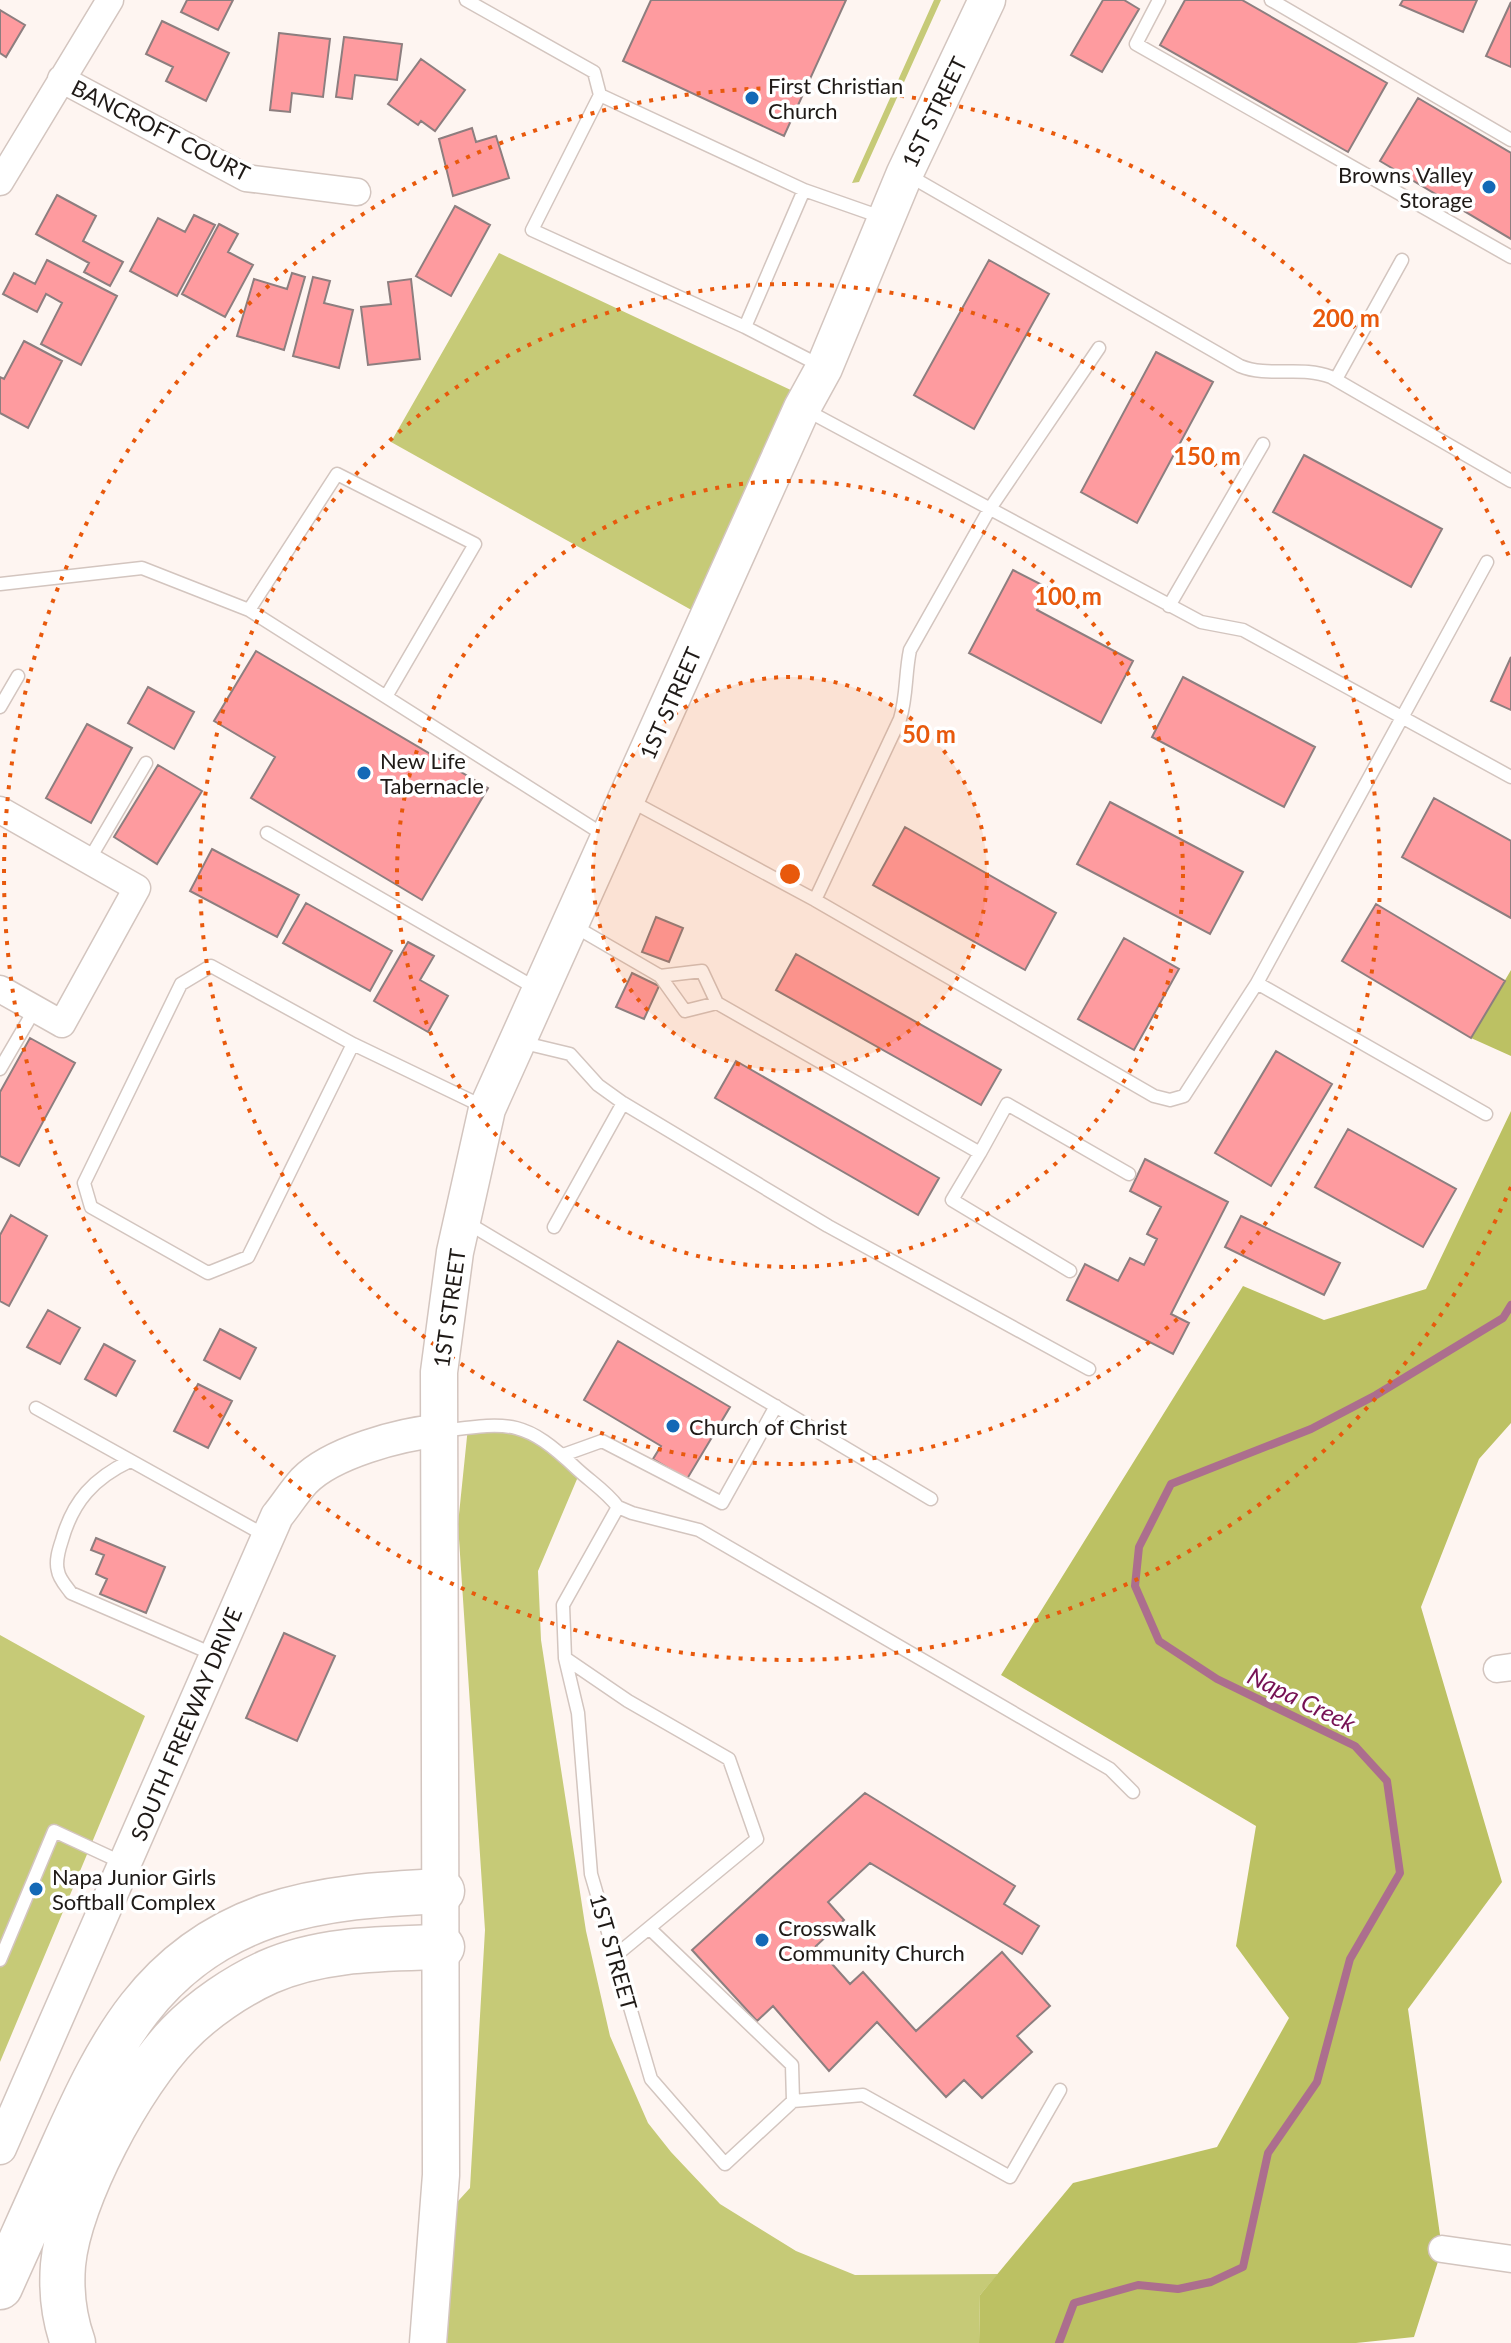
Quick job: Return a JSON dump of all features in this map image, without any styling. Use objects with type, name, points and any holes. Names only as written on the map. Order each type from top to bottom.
[{"type":"highway","points":[[0,2287],[93,2080],[140,2005],[181,1963],[233,1932],[306,1905],[366,1895],[442,1891]]},
{"type":"highway","points":[[73,2343],[65,2315],[63,2264],[75,2213],[111,2133],[148,2074],[179,2034],[222,1999],[269,1972],[319,1956],[370,1949],[442,1947]]},
{"type":"main road","name":"1ST STREET","points":[[428,2343],[441,2175],[439,1372],[462,1220],[487,1109],[802,408],[824,368],[905,173],[987,0]]},
{"type":"street","points":[[0,182],[110,0]]},
{"type":"street","name":"BANCROFT COURT","points":[[61,79],[246,178],[357,192]]},
{"type":"street","points":[[0,810],[137,888],[62,1024],[0,989]]},
{"type":"street","name":"SOUTH FREEWAY DRIVE","points":[[4,2129],[126,1865],[277,1516],[306,1479],[340,1459],[405,1434],[438,1431]]},
{"type":"street","points":[[1442,2249],[1511,2259]]},
{"type":"lane","points":[[466,0],[594,72],[600,95],[532,230],[745,327],[824,368]]},
{"type":"lane","points":[[1159,0],[1136,44],[1511,257]]},
{"type":"lane","points":[[1271,0],[1511,140]]},
{"type":"lane","points":[[600,95],[804,190],[887,220]]},
{"type":"lane","points":[[905,173],[1240,366],[1255,372],[1317,371],[1336,379],[1511,481]]},
{"type":"lane","points":[[745,327],[804,190]]},
{"type":"lane","points":[[1336,379],[1402,260]]},
{"type":"lane","points":[[815,900],[900,719],[907,697],[905,674],[910,650],[989,510],[1099,348]]},
{"type":"lane","points":[[802,408],[1169,606],[1201,622],[1243,630],[1511,777]]},
{"type":"lane","points":[[1169,606],[1263,444]]},
{"type":"lane","points":[[249,610],[337,474],[475,544],[387,695]]},
{"type":"lane","points":[[627,799],[815,900],[1154,1096],[1170,1100],[1184,1096],[1257,983],[1487,562]]},
{"type":"lane","points":[[0,584],[142,568],[249,610],[610,838]]},
{"type":"lane","points":[[0,707],[18,676]]},
{"type":"lane","points":[[89,860],[146,763]]},
{"type":"lane","points":[[267,833],[540,991]]},
{"type":"lane","points":[[571,924],[660,976],[685,1011],[717,1003]]},
{"type":"lane","points":[[353,1044],[248,1257],[208,1273],[91,1207],[84,1183],[181,984],[211,966],[353,1044],[487,1109]]},
{"type":"lane","points":[[660,976],[702,971],[717,1003],[980,1153]]},
{"type":"lane","points":[[1257,983],[1486,1114]]},
{"type":"lane","points":[[0,1069],[35,1009]]},
{"type":"lane","points":[[517,1041],[570,1054],[598,1085],[623,1103],[828,1226],[1089,1369]]},
{"type":"lane","points":[[554,1227],[623,1103]]},
{"type":"lane","points":[[1070,1271],[952,1200],[1007,1104],[1129,1174]]},
{"type":"lane","points":[[462,1220],[931,1499]]},
{"type":"lane","points":[[563,1455],[602,1441],[722,1503],[776,1406]]},
{"type":"lane","points":[[36,1408],[268,1537]]},
{"type":"lane","points":[[438,1431],[504,1424],[523,1428],[563,1455],[618,1507],[699,1530],[1110,1769],[1133,1792]]},
{"type":"lane","points":[[130,1461],[105,1473],[82,1494],[67,1522],[58,1553],[58,1573],[71,1593],[215,1655]]},
{"type":"lane","name":"1ST STREET","points":[[618,1507],[563,1605],[565,1658],[578,1713],[591,1874],[651,2079],[725,2164],[793,2101]]},
{"type":"lane","points":[[565,1658],[628,1701],[729,1759],[757,1839],[615,1956]]},
{"type":"lane","points":[[0,1960],[54,1831],[126,1865]]},
{"type":"lane","points":[[649,1928],[792,2065],[793,2101],[863,2095],[1010,2177],[1060,2090]]},
{"type":"green space","points":[[934,0],[941,0],[859,182],[852,183]]},
{"type":"green space","points":[[499,253],[795,392],[695,612],[391,442]]},
{"type":"green space","points":[[1511,970],[1511,1056],[1471,1038]]},
{"type":"green space","points":[[1511,1111],[1511,1423],[1479,1459],[1421,1607],[1502,1882],[1408,2009],[1442,2249],[1414,2337],[1356,2343],[979,2343],[980,2295],[1073,2183],[1217,2147],[1289,2018],[1236,1946],[1256,1826],[1001,1675],[1243,1286],[1324,1320],[1426,1289]]},
{"type":"green space","points":[[468,1427],[523,1428],[580,1472],[538,1571],[541,1640],[586,1931],[610,2036],[648,2123],[720,2204],[796,2251],[855,2275],[998,2274],[980,2295],[979,2343],[428,2343],[439,2222],[470,2188],[485,1930],[458,1524]]},
{"type":"green space","name":"Napa Junior Girls Softball Complex","points":[[0,1635],[145,1716],[0,2062]]},
{"type":"building","points":[[187,0],[233,0],[218,30],[181,12]]},
{"type":"building","name":"First Christian Church","points":[[651,0],[846,0],[784,136],[623,61]]},
{"type":"building","points":[[1103,0],[1124,0],[1139,9],[1102,72],[1071,55]]},
{"type":"building","points":[[1185,0],[1242,0],[1387,83],[1348,152],[1160,45]]},
{"type":"building","points":[[1403,0],[1477,0],[1463,32],[1400,5]]},
{"type":"building","points":[[1511,2],[1511,67],[1486,56]]},
{"type":"building","points":[[0,10],[25,25],[6,57],[0,53]]},
{"type":"building","points":[[162,21],[229,53],[206,101],[166,81],[173,67],[146,54]]},
{"type":"building","points":[[279,33],[330,39],[323,97],[292,93],[290,112],[270,110]]},
{"type":"building","points":[[344,37],[402,44],[397,80],[355,75],[352,99],[336,97]]},
{"type":"building","points":[[421,59],[465,90],[435,131],[421,121],[418,125],[388,104]]},
{"type":"building","points":[[1418,98],[1511,153],[1511,239],[1380,161]]},
{"type":"building","points":[[472,128],[476,142],[496,136],[509,178],[453,196],[439,139]]},
{"type":"building","points":[[57,195],[96,216],[83,241],[123,262],[110,286],[84,272],[89,263],[36,234]]},
{"type":"building","points":[[455,206],[490,225],[451,296],[416,276]]},
{"type":"building","points":[[194,215],[215,225],[177,296],[130,271],[158,218],[185,232]]},
{"type":"building","points":[[219,224],[238,234],[228,252],[253,265],[225,317],[182,294]]},
{"type":"building","points":[[47,260],[117,296],[81,365],[41,344],[62,303],[46,294],[37,312],[3,294],[14,273],[35,284]]},
{"type":"building","points":[[989,260],[1049,294],[974,429],[914,395]]},
{"type":"building","points":[[292,273],[305,277],[284,350],[237,336],[254,279],[287,289]]},
{"type":"building","points":[[313,277],[330,281],[324,303],[353,310],[339,368],[293,356]]},
{"type":"building","points":[[411,279],[420,359],[368,365],[361,307],[391,304],[388,282]]},
{"type":"building","points":[[24,341],[62,361],[28,428],[0,413],[0,377],[4,379]]},
{"type":"building","points":[[1156,352],[1213,382],[1137,523],[1081,492]]},
{"type":"building","points":[[1304,455],[1442,529],[1411,587],[1273,512]]},
{"type":"building","points":[[1013,570],[1048,588],[1037,610],[1133,661],[1101,723],[969,653]]},
{"type":"building","name":"New Life Tabernacle","points":[[256,651],[488,788],[422,900],[251,798],[275,757],[214,721]]},
{"type":"building","points":[[1511,657],[1511,710],[1491,701]]},
{"type":"building","points":[[1183,677],[1315,747],[1284,807],[1152,737]]},
{"type":"building","points":[[148,687],[194,712],[174,749],[128,723]]},
{"type":"building","points":[[87,724],[132,748],[91,823],[46,798]]},
{"type":"building","points":[[158,765],[202,791],[157,864],[114,837]]},
{"type":"building","points":[[1434,798],[1511,841],[1511,918],[1402,857]]},
{"type":"building","points":[[1110,802],[1243,872],[1210,934],[1077,864]]},
{"type":"building","points":[[905,827],[1056,913],[1025,970],[873,885]]},
{"type":"building","points":[[212,849],[299,895],[277,937],[190,891]]},
{"type":"building","points":[[306,903],[392,951],[370,991],[283,943]]},
{"type":"building","points":[[1376,904],[1505,981],[1471,1038],[1342,961]]},
{"type":"building","points":[[656,917],[683,928],[669,962],[642,952]]},
{"type":"building","points":[[1124,938],[1179,969],[1134,1050],[1078,1019]]},
{"type":"building","points":[[408,942],[434,956],[420,980],[448,996],[428,1032],[374,1001]]},
{"type":"building","points":[[796,954],[1001,1070],[981,1105],[776,990]]},
{"type":"building","points":[[632,973],[659,986],[644,1019],[616,1007]]},
{"type":"building","points":[[30,1038],[75,1063],[19,1166],[0,1156],[0,1092]]},
{"type":"building","points":[[1276,1051],[1332,1084],[1271,1186],[1215,1153]]},
{"type":"building","points":[[736,1061],[939,1178],[918,1215],[715,1098]]},
{"type":"building","points":[[1348,1129],[1456,1189],[1423,1247],[1315,1187]]},
{"type":"building","points":[[1145,1159],[1228,1202],[1171,1314],[1189,1323],[1173,1354],[1067,1300],[1085,1264],[1118,1281],[1130,1258],[1144,1265],[1157,1239],[1147,1234],[1161,1207],[1130,1191]]},
{"type":"building","points":[[11,1215],[47,1236],[9,1306],[0,1301],[0,1235]]},
{"type":"building","points":[[1241,1216],[1340,1263],[1324,1295],[1225,1247]]},
{"type":"building","points":[[48,1310],[80,1328],[60,1364],[27,1347]]},
{"type":"building","points":[[220,1329],[256,1348],[240,1379],[204,1360]]},
{"type":"building","name":"Church of Christ","points":[[618,1341],[730,1407],[687,1479],[653,1459],[661,1446],[584,1400]]},
{"type":"building","points":[[104,1344],[135,1361],[116,1396],[85,1379]]},
{"type":"building","points":[[198,1384],[232,1401],[208,1448],[174,1431]]},
{"type":"building","points":[[96,1538],[165,1567],[146,1613],[100,1594],[107,1579],[96,1574],[104,1555],[91,1550]]},
{"type":"building","points":[[284,1633],[335,1656],[297,1741],[246,1718]]},
{"type":"building","name":"Crosswalk Community Church","points":[[865,1793],[1015,1886],[1004,1904],[1039,1926],[1022,1954],[870,1863],[828,1902],[844,1920],[816,1946],[850,1984],[863,1972],[916,2031],[1002,1952],[1050,2006],[1017,2036],[1032,2052],[982,2098],[964,2080],[946,2097],[877,2022],[829,2071],[773,2006],[757,2021],[692,1950]]},
{"type":"waterway","name":"Napa Creek","points":[[1059,2343],[1074,2303],[1138,2285],[1178,2289],[1211,2282],[1243,2267],[1268,2153],[1317,2082],[1350,1959],[1400,1873],[1387,1781],[1355,1746],[1217,1679],[1159,1641],[1135,1586],[1139,1547],[1171,1484],[1311,1429],[1376,1395],[1503,1318],[1511,1305]]},
{"type":"place","name":"First Christian Church","points":[[752,98]]},
{"type":"place","name":"Browns Valley Storage","points":[[1489,187]]},
{"type":"place","name":"New Life Tabernacle","points":[[364,773]]},
{"type":"place","name":"Church of Christ","points":[[673,1426]]},
{"type":"place","name":"Napa Junior Girls Softball Complex","points":[[36,1889]]},
{"type":"place","name":"Crosswalk Community Church","points":[[762,1940]]}]
